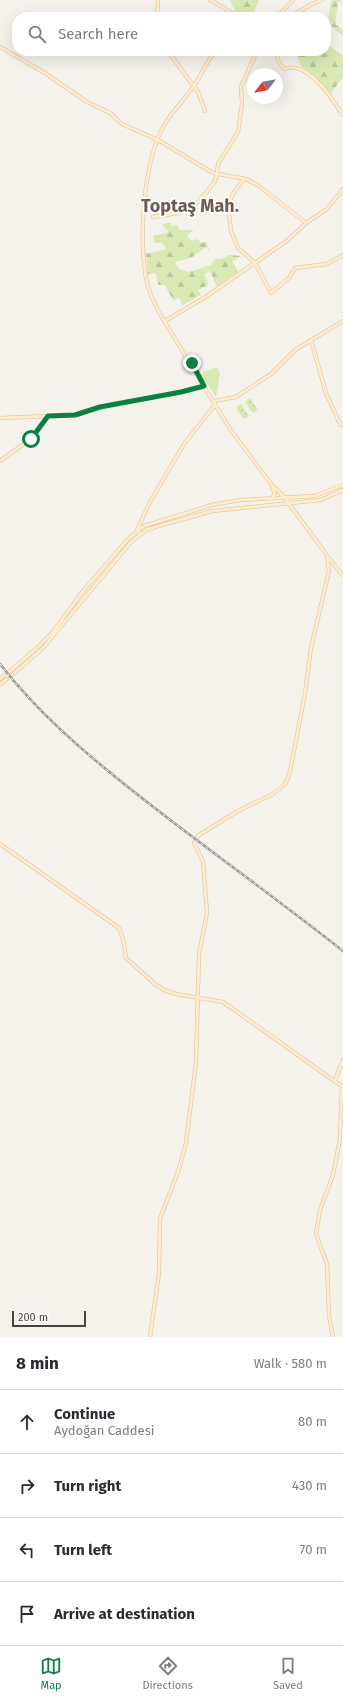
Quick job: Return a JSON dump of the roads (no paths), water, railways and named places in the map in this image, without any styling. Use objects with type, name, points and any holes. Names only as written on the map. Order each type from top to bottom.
[{"type":"street","points":[[157,12],[158,0]]},
{"type":"street","points":[[210,0],[230,12]]},
{"type":"street","points":[[282,12],[292,0]]},
{"type":"street","points":[[298,12],[322,0]]},
{"type":"street","points":[[0,47],[12,54]]},
{"type":"street","points":[[16,56],[45,73],[87,102],[110,113],[122,124],[158,140],[216,173],[244,179],[259,186],[306,223]]},
{"type":"street","points":[[172,56],[194,86],[205,111]]},
{"type":"street","points":[[211,56],[194,86],[167,120],[158,140],[147,184],[143,220],[146,279],[152,299],[197,371],[204,386],[230,429],[272,485],[288,502],[343,576]]},
{"type":"street","points":[[153,217],[179,213],[198,202],[214,183],[223,154],[238,132],[242,104],[241,87],[255,56]]},
{"type":"street","points":[[278,56],[281,67],[284,69],[296,67],[303,71],[331,96],[343,115]]},
{"type":"street","points":[[244,179],[233,194],[228,206],[231,231],[238,248],[255,263],[271,293],[289,278],[294,268],[327,264],[343,255]]},
{"type":"street","points":[[165,321],[207,296],[288,240],[306,223],[327,209],[343,189]]},
{"type":"street","points":[[214,401],[238,396],[271,374],[295,350],[343,321]]},
{"type":"street","points":[[311,340],[332,407],[340,424],[343,425]]},
{"type":"street","points":[[0,418],[75,415],[100,407],[181,392],[204,386]]},
{"type":"street","points":[[9,672],[37,648],[52,632],[83,591],[137,530],[150,502],[184,444],[214,406],[214,401]]},
{"type":"street","points":[[0,461],[31,439],[48,416]]},
{"type":"street","points":[[272,485],[275,494],[272,498]]},
{"type":"street","points":[[137,530],[151,524],[212,505],[240,500],[315,496],[343,485]]},
{"type":"street","points":[[12,675],[43,648],[140,534],[148,529],[212,511],[288,502],[321,500],[343,490]]},
{"type":"street","points":[[137,530],[140,534]]},
{"type":"street","points":[[150,1337],[160,1255],[160,1220],[179,1169],[188,1131],[194,1093],[198,1040],[199,954],[207,913],[203,861],[194,843],[199,835],[238,811],[273,794],[287,781],[305,693],[311,648],[329,571],[327,556]]},
{"type":"street","points":[[0,679],[4,675]]},
{"type":"street","points":[[0,684],[7,679]]},
{"type":"street","points":[[0,844],[119,928],[123,939],[126,958],[155,984],[164,990],[176,994],[223,1002],[343,1087],[340,1139],[333,1175],[320,1210],[316,1234],[327,1264],[329,1315],[333,1337]]},
{"type":"street","points":[[334,1080],[343,1060]]},
{"type":"railway","points":[[0,664],[46,716],[97,762],[343,951]]},
{"type":"district","name":"Toptaş Mah.","points":[[190,206]]}]
